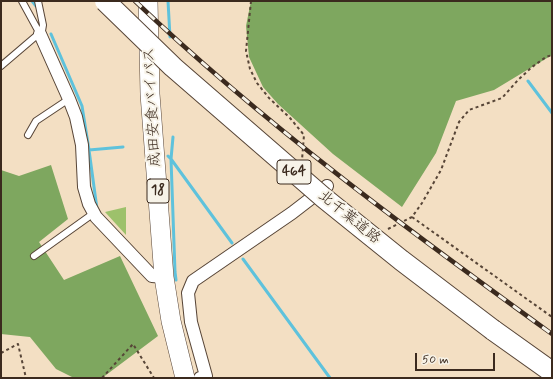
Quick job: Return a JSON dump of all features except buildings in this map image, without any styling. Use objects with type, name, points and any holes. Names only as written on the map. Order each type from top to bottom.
[{"type":"highway","name":"北千葉道路","points":[[105,1],[173,67],[318,193],[401,260],[552,372]]},
{"type":"highway","points":[[494,330],[552,365]]},
{"type":"main road","name":"成田安食バイパス","points":[[148,1],[150,94],[164,277],[171,321],[186,378]]},
{"type":"street","points":[[40,34],[69,99],[79,128],[82,144],[84,187],[89,204],[94,213],[152,276],[164,277]]},
{"type":"street","points":[[200,378],[206,376],[190,322],[188,293],[193,281],[292,213],[327,186]]},
{"type":"lane","points":[[22,1],[40,34]]},
{"type":"lane","points":[[1,66],[42,31],[43,25],[38,1]]},
{"type":"lane","points":[[28,135],[36,121],[69,99]]},
{"type":"lane","points":[[34,256],[94,213]]},
{"type":"path","points":[[251,1],[246,51],[250,69],[257,83],[269,98],[290,118],[304,136],[302,161]]},
{"type":"path","points":[[552,56],[546,57],[532,67],[502,98],[469,110],[459,122],[442,170],[412,217],[552,318]]},
{"type":"path","points":[[1,352],[18,344],[26,378]]},
{"type":"path","points":[[102,378],[133,344],[154,378]]},
{"type":"green space","points":[[251,1],[552,1],[552,55],[494,90],[456,101],[436,153],[402,207],[333,154],[278,104],[263,87],[249,57],[246,26]]},
{"type":"green space","points":[[51,165],[68,219],[39,242],[64,280],[120,256],[158,336],[102,378],[74,378],[56,369],[30,337],[1,334],[1,170],[19,176]]},
{"type":"green space","points":[[126,207],[126,235],[105,212]]},
{"type":"waterway","points":[[32,1],[36,6]]},
{"type":"waterway","points":[[168,1],[170,37]]},
{"type":"waterway","points":[[51,34],[82,106],[97,209]]},
{"type":"waterway","points":[[528,81],[552,113]]},
{"type":"waterway","points":[[173,137],[171,159],[176,280]]},
{"type":"waterway","points":[[89,150],[123,147]]},
{"type":"waterway","points":[[168,156],[232,243]]},
{"type":"waterway","points":[[243,259],[330,378]]},
{"type":"railway","points":[[135,1],[234,90],[338,175],[552,334]]}]
